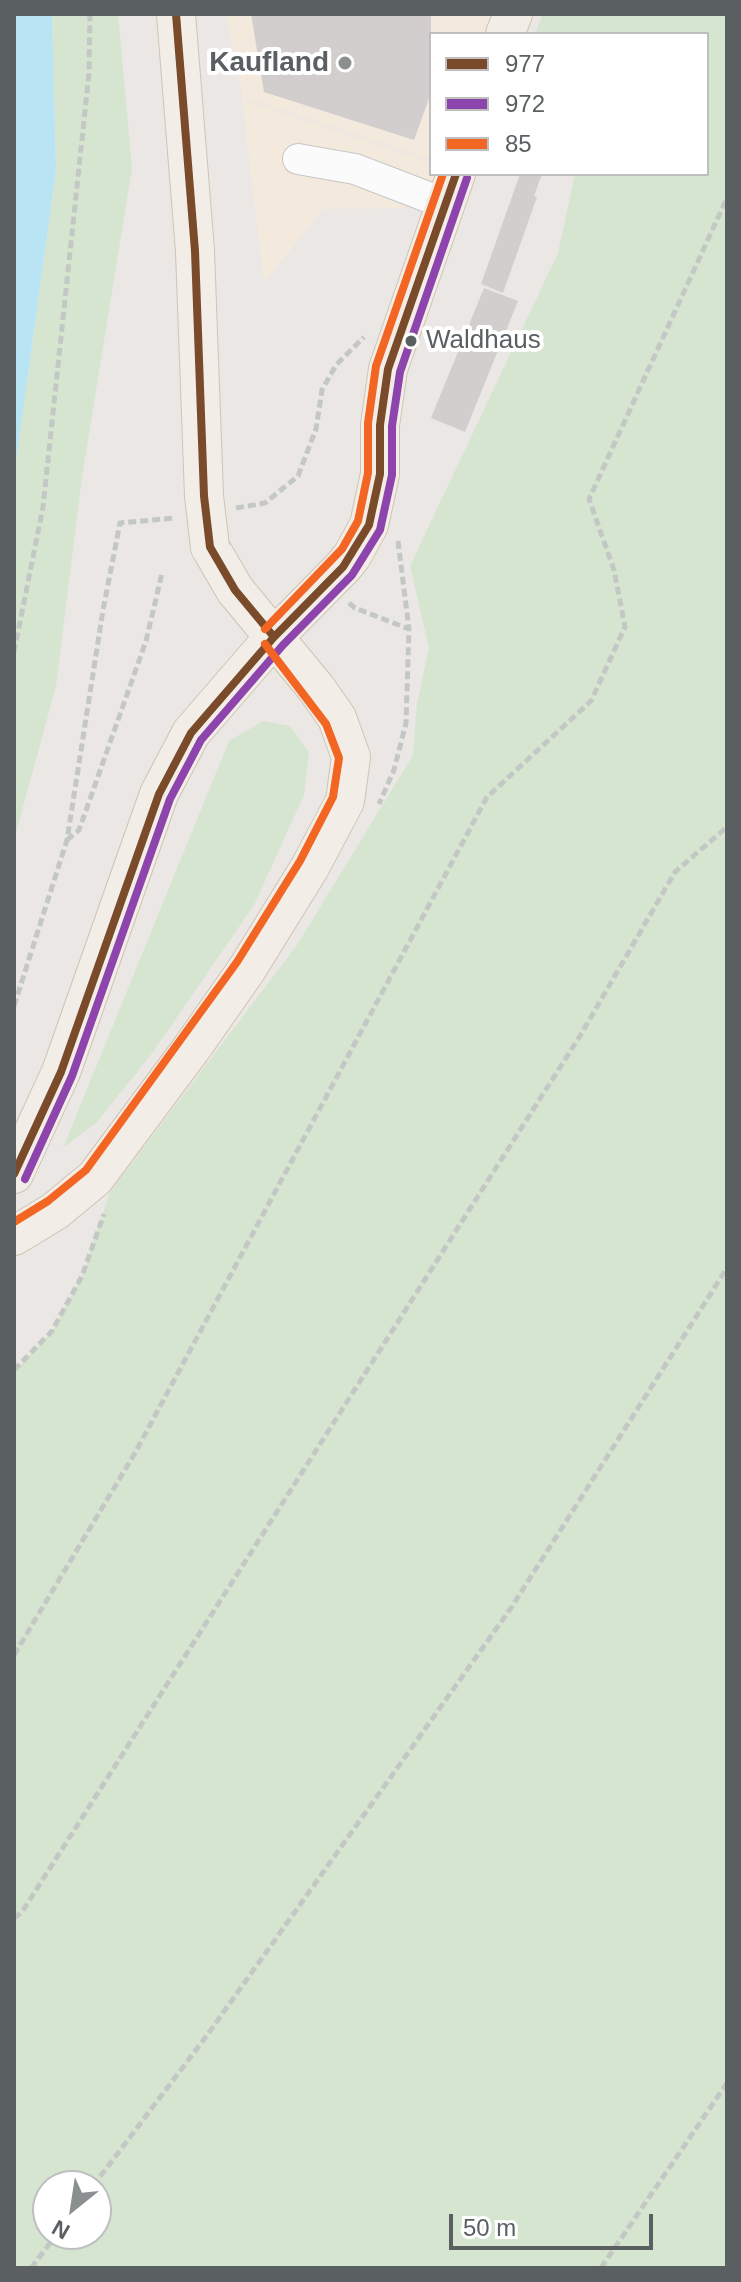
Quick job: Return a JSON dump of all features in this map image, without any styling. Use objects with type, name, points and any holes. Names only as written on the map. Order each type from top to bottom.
[{"type":"main road","points":[[20,1234],[55,1211],[95,1178],[247,969],[310,867],[345,801],[351,757],[337,718],[235,590],[210,547],[204,496],[195,251],[176,14]]},
{"type":"main road","points":[[14,1174],[61,1072],[159,794],[191,733],[274,637],[352,556],[369,525],[380,474],[380,425],[388,369],[451,189]]},
{"type":"lane","points":[[298,159],[451,189]]},
{"type":"path","points":[[14,652],[43,507],[89,73],[90,14]]},
{"type":"path","points":[[14,1655],[135,1453],[487,797],[591,701],[625,627],[614,570],[589,499],[727,198]]},
{"type":"path","points":[[225,510],[265,503],[298,476],[316,429],[322,390],[336,365],[369,333],[401,332]]},
{"type":"path","points":[[14,1006],[67,840],[120,523],[182,517]]},
{"type":"path","points":[[395,533],[409,629]]},
{"type":"path","points":[[67,840],[79,830],[146,641],[162,573]]},
{"type":"path","points":[[14,1918],[22,1912],[580,1036],[675,872],[727,827]]},
{"type":"path","points":[[14,1370],[52,1331],[82,1276],[110,1192],[95,1178]]},
{"type":"path","points":[[105,2170],[208,2034],[511,1608],[727,1268]]},
{"type":"path","points":[[601,2268],[727,2083]]},
{"type":"path","points":[[31,2268],[45,2250]]},
{"type":"shaded area","name":"Kaufland","points":[[226,14],[503,14],[496,32],[429,32],[429,159],[242,97]]},
{"type":"shaded area","points":[[242,99],[429,161],[429,176],[436,176],[403,208],[323,209],[264,283]]},
{"type":"green space","points":[[52,14],[118,14],[132,168],[82,477],[56,686],[14,840],[14,477],[56,170]]},
{"type":"green space","points":[[543,14],[727,14],[727,2268],[14,2268],[14,1372],[52,1331],[82,1276],[110,1192],[297,945],[413,755],[417,704],[429,648],[410,566],[558,253],[575,176],[709,176],[709,32],[536,32]]},
{"type":"green space","points":[[263,721],[290,726],[309,752],[304,795],[254,905],[153,1052],[96,1123],[63,1148],[229,741]]},
{"type":"water","points":[[14,14],[52,14],[56,170],[14,477]]},
{"type":"building","name":"Kaufland","points":[[251,14],[431,14],[429,99],[414,140],[264,92]]},
{"type":"building","points":[[519,176],[541,176],[534,196],[537,197],[503,293],[481,284]]},
{"type":"building","points":[[484,288],[518,301],[465,432],[431,418]]},
{"type":"transit line","name":"977","points":[[176,14],[195,251],[204,496],[210,547],[235,590],[274,637]]},
{"type":"transit line","name":"85","points":[[265,629],[342,549],[358,521],[368,473],[368,423],[376,366],[442,176]]},
{"type":"transit line","name":"977","points":[[14,1174],[61,1072],[159,794],[191,733],[274,637],[343,567],[369,525],[380,474],[380,425],[388,369],[455,176]]},
{"type":"transit line","name":"972","points":[[25,1179],[72,1076],[170,799],[201,740],[283,645],[352,575],[380,530],[392,475],[392,426],[400,372],[467,178]]},
{"type":"transit line","name":"85","points":[[14,1222],[48,1201],[86,1170],[237,962],[300,861],[333,797],[339,758],[326,724],[265,644]]},
{"type":"place","name":"Kaufland","points":[[345,63]]},
{"type":"place","name":"Waldhaus","points":[[411,341]]}]
